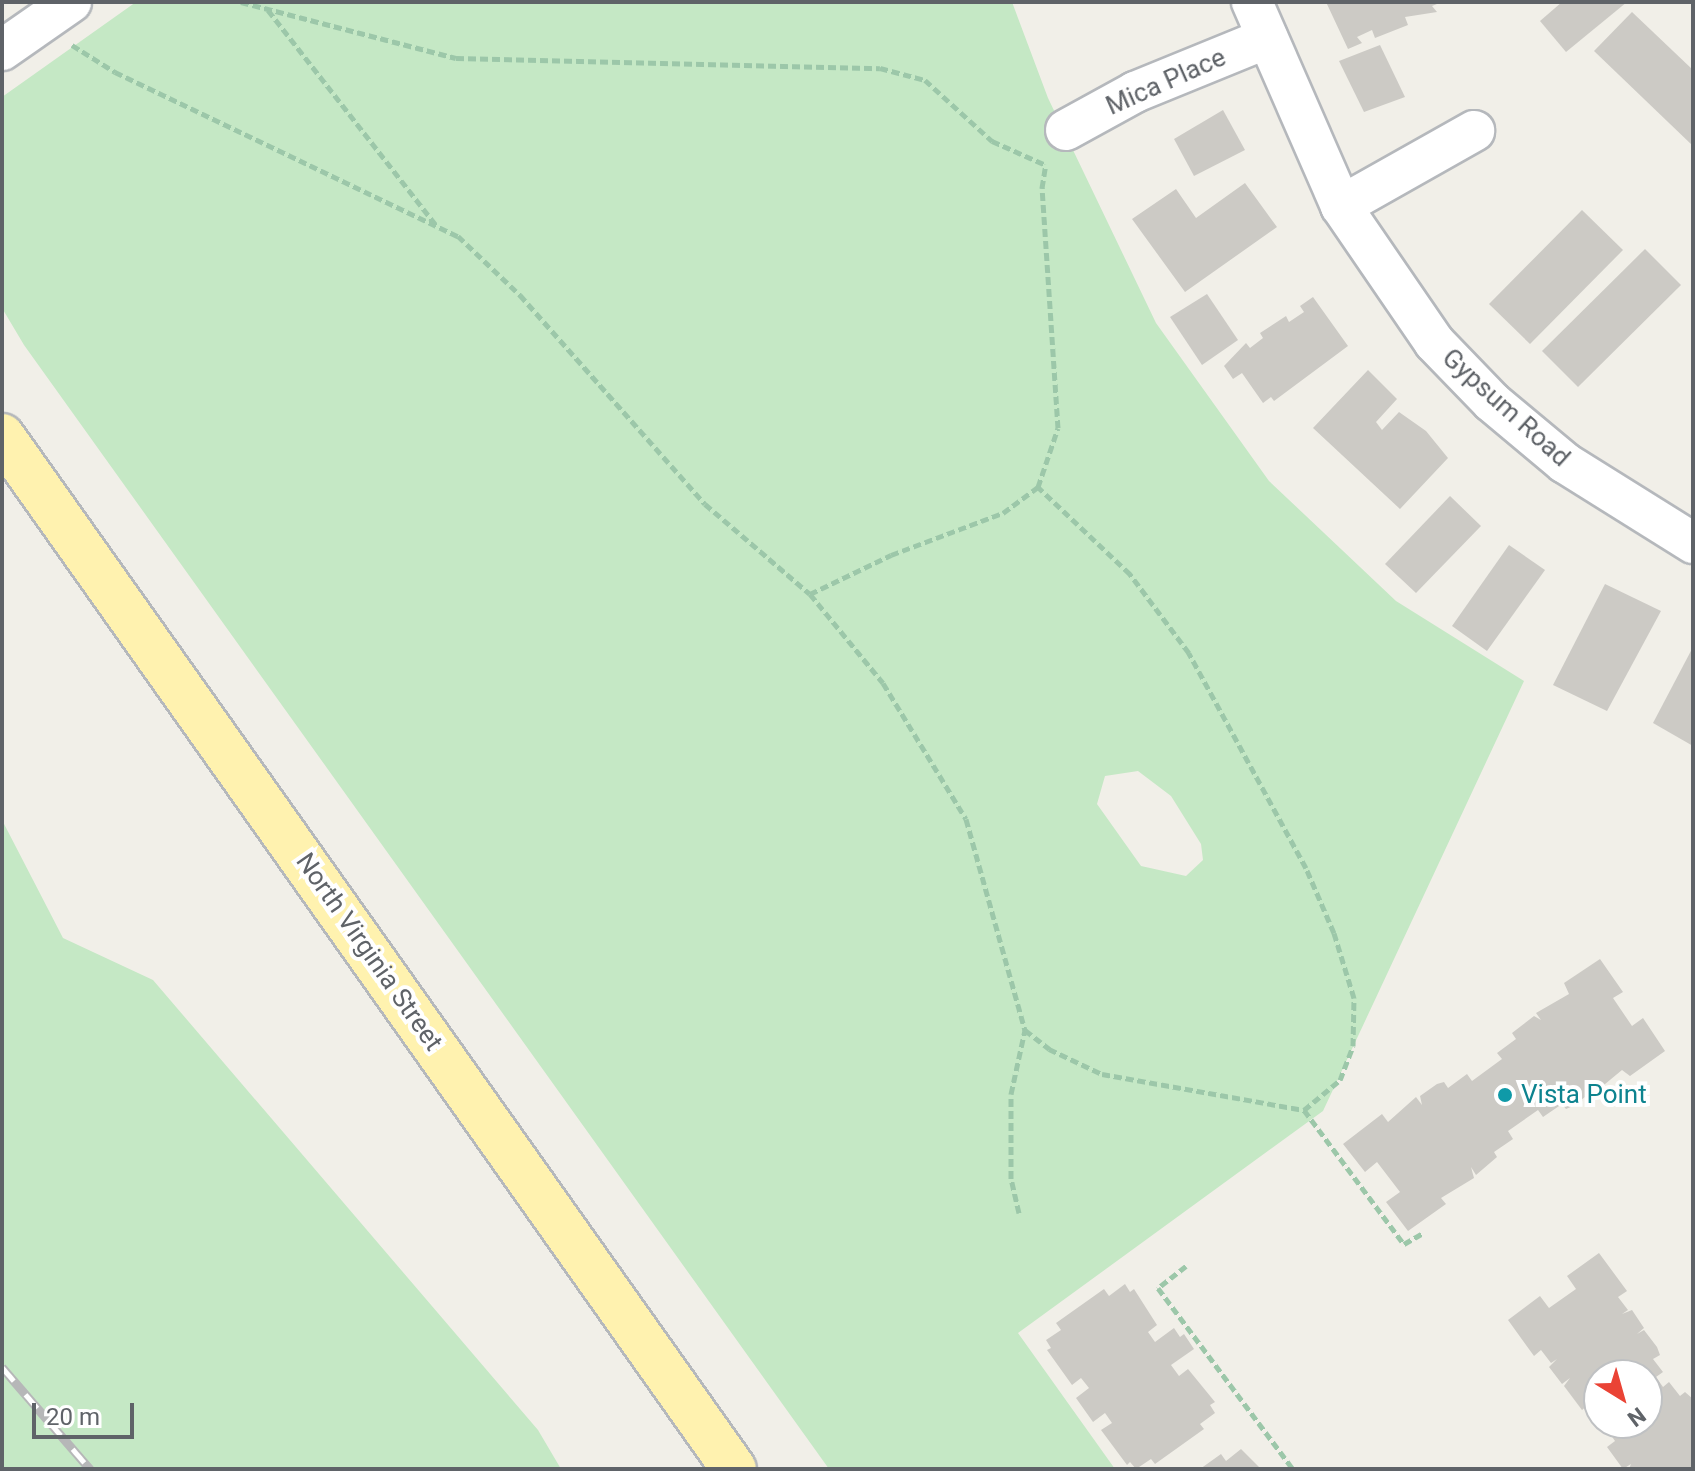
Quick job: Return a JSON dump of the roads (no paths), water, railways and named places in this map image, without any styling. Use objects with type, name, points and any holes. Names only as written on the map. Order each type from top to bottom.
[{"type":"main road","name":"North Virginia Street","points":[[2,436],[734,1469]]},
{"type":"street","points":[[2,50],[71,2]]},
{"type":"street","name":"Mica Place","points":[[1066,130],[1260,20]]},
{"type":"street","name":"Gypsum Road","points":[[1260,20],[1341,206],[1434,342],[1492,402],[1565,463],[1688,529]]},
{"type":"street","points":[[1341,206],[1474,131]]},
{"type":"railway","points":[[2,1367],[90,1469]]},
{"type":"place","name":"Vista Point","points":[[1505,1095]]}]
